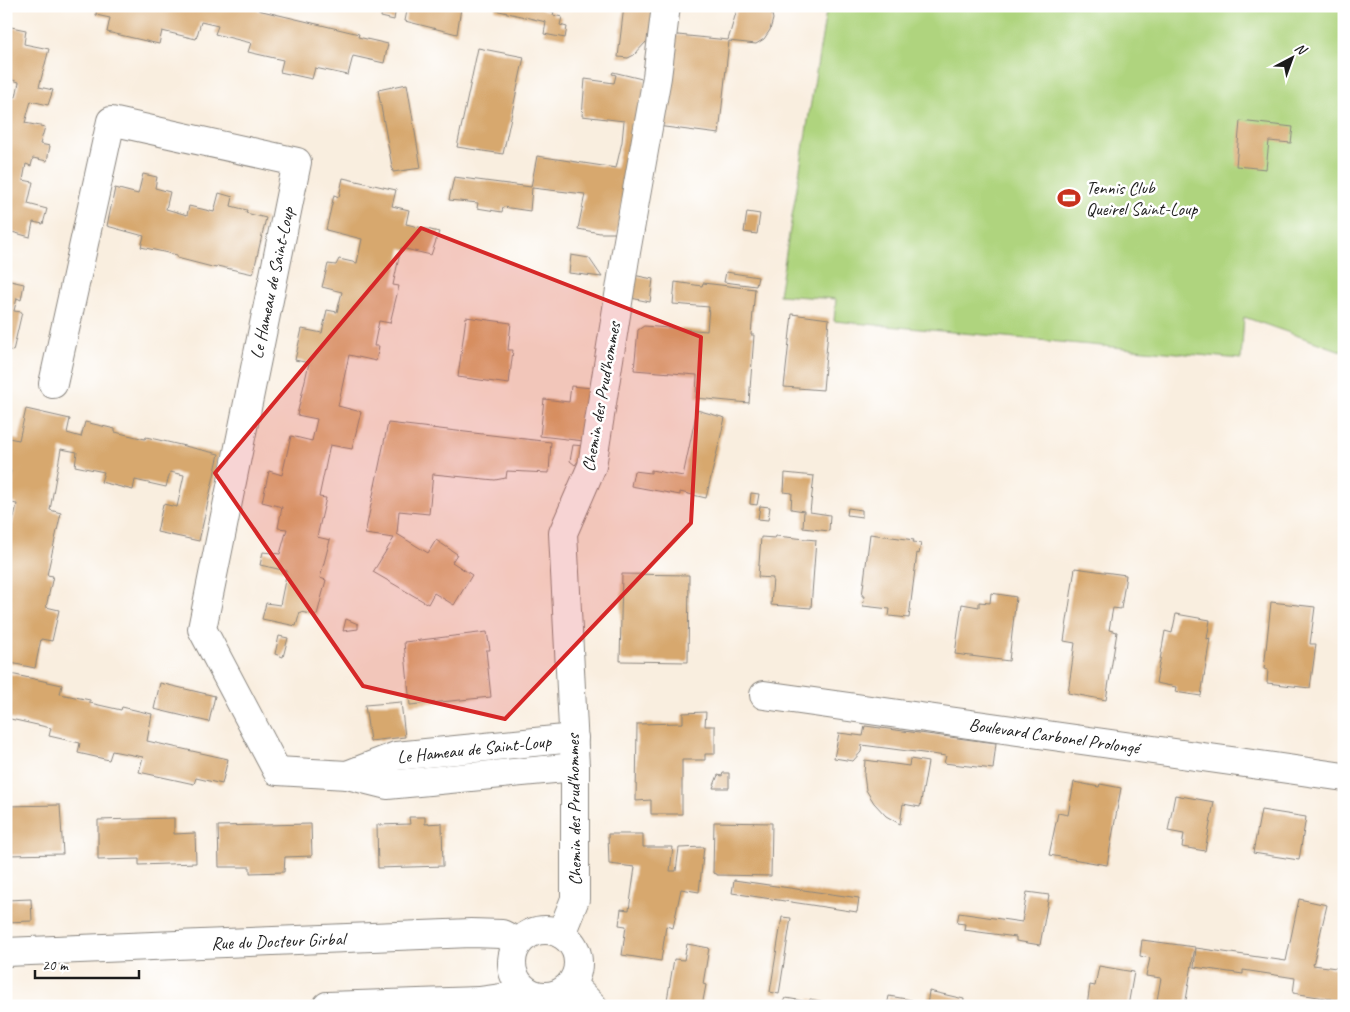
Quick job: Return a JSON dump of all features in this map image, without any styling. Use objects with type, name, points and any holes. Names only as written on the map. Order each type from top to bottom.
[{"type":"street","name":"Chemin des Prud'hommes","points":[[561,934],[575,899],[575,767],[563,533],[592,466],[626,252],[657,77],[666,6]]},
{"type":"street","name":"Le Hameau de Saint-Loup","points":[[53,384],[111,121],[297,162],[202,629],[277,771],[347,775],[387,785],[575,767]]},
{"type":"street","name":"Boulevard Carbonel Prolongé","points":[[764,695],[1344,777]]},
{"type":"street","name":"Le Hameau de Saint-Loup","points":[[347,775],[396,756],[574,738]]},
{"type":"street","points":[[538,930],[550,930],[561,934],[570,942],[576,952],[578,963],[576,974],[571,984],[564,991],[544,997],[525,991],[514,976],[511,958],[518,942],[528,934],[538,930]]},
{"type":"street","name":"Rue du Docteur Girbal","points":[[6,952],[471,933],[502,934],[518,942]]},
{"type":"street","points":[[571,984],[593,1006]]},
{"type":"street","points":[[327,1006],[508,998],[525,991]]},
{"type":"highlighted area","points":[[421,228],[701,337],[691,523],[505,719],[363,686],[215,473]]},
{"type":"green space","name":"Tennis Club Queirel Saint-Loup","points":[[827,6],[1344,6],[1344,352],[1244,317],[1241,359],[834,321],[836,299],[779,295]]},
{"type":"building","points":[[97,6],[259,6],[258,10],[359,34],[358,37],[388,44],[384,63],[353,56],[348,75],[315,68],[312,79],[280,72],[283,60],[248,52],[251,43],[215,34],[218,26],[201,22],[196,39],[162,31],[159,44],[107,32],[110,18],[96,15]]},
{"type":"building","points":[[383,6],[396,6],[394,20],[381,17]]},
{"type":"building","points":[[408,6],[451,6],[461,8],[457,34],[405,21]]},
{"type":"building","points":[[496,6],[541,6],[540,9],[554,12],[553,15],[562,17],[560,25],[567,27],[565,38],[544,34],[546,22],[495,10]]},
{"type":"building","points":[[624,6],[658,6],[654,42],[646,42],[634,55],[628,58],[618,57]]},
{"type":"building","points":[[738,6],[770,6],[773,19],[770,30],[764,39],[756,44],[729,41],[719,134],[657,126],[668,34],[728,40]]},
{"type":"building","points":[[6,26],[26,30],[24,44],[49,49],[39,87],[53,90],[48,105],[31,101],[25,123],[45,127],[40,144],[50,146],[47,161],[33,158],[31,166],[26,164],[23,180],[33,182],[28,204],[47,209],[43,224],[33,222],[30,237],[12,232],[7,251],[6,95],[16,97],[19,82],[6,78],[6,50],[9,40],[6,39]]},
{"type":"building","points":[[478,48],[524,57],[503,154],[457,147]]},
{"type":"building","points":[[613,72],[646,80],[617,233],[600,233],[578,229],[585,194],[532,188],[530,211],[503,207],[502,212],[477,208],[478,203],[449,200],[454,177],[531,187],[537,156],[616,168],[622,142],[624,121],[582,116],[585,79],[614,83],[616,75],[612,74]]},
{"type":"building","points":[[407,84],[421,168],[393,172],[378,90]]},
{"type":"building","points":[[1240,121],[1293,127],[1291,143],[1269,141],[1266,169],[1236,166]]},
{"type":"building","points":[[143,174],[157,177],[155,188],[170,192],[166,209],[187,215],[189,206],[214,212],[219,193],[233,197],[231,206],[247,210],[246,213],[266,218],[253,274],[217,266],[216,268],[177,258],[177,255],[141,247],[144,236],[107,226],[115,188],[138,194]]},
{"type":"building","points":[[343,178],[396,190],[392,206],[409,210],[406,224],[439,232],[431,255],[401,248],[393,285],[399,286],[390,323],[379,321],[374,346],[379,346],[376,361],[349,355],[338,406],[361,412],[352,449],[330,445],[319,497],[326,498],[317,537],[330,540],[320,578],[326,580],[317,615],[300,612],[296,626],[262,619],[266,603],[280,605],[287,571],[260,565],[263,552],[280,554],[287,529],[278,528],[282,507],[262,502],[269,471],[282,475],[291,436],[312,441],[317,419],[297,415],[309,363],[295,360],[302,329],[322,333],[327,310],[337,312],[342,292],[322,287],[328,264],[336,265],[339,259],[357,263],[362,239],[326,230],[334,195],[339,197]]},
{"type":"building","points":[[747,212],[760,214],[757,234],[744,232]]},
{"type":"building","points":[[571,255],[589,258],[602,277],[569,273]]},
{"type":"building","points":[[726,272],[758,277],[756,286],[724,282]]},
{"type":"building","points":[[628,274],[653,279],[650,302],[631,298]]},
{"type":"building","points":[[6,280],[24,284],[21,300],[17,298],[14,311],[22,312],[13,351],[6,349]]},
{"type":"building","points":[[675,282],[702,286],[703,283],[755,289],[751,335],[754,335],[749,403],[696,398],[697,375],[634,370],[638,330],[644,326],[707,331],[709,307],[673,304]]},
{"type":"building","points":[[792,314],[829,319],[823,390],[784,387]]},
{"type":"building","points":[[466,317],[511,323],[508,350],[513,350],[509,384],[458,377]]},
{"type":"building","points":[[571,386],[592,388],[584,441],[540,436],[544,399],[569,402]]},
{"type":"building","points":[[26,409],[70,419],[67,433],[81,437],[85,422],[115,429],[115,432],[145,439],[146,437],[219,454],[199,541],[157,532],[163,504],[177,507],[184,475],[170,472],[166,487],[135,480],[133,490],[101,482],[104,472],[75,466],[77,452],[61,449],[50,510],[61,513],[47,575],[53,576],[46,607],[59,610],[52,641],[41,639],[35,668],[6,662],[6,611],[9,598],[6,598],[8,566],[6,566],[6,553],[17,504],[6,502],[11,471],[6,470],[6,447],[8,438],[19,440]]},
{"type":"building","points":[[697,410],[725,418],[706,498],[680,492],[680,495],[631,486],[634,471],[651,473],[651,470],[683,476]]},
{"type":"building","points":[[388,423],[551,442],[549,473],[507,471],[506,478],[495,480],[433,474],[429,514],[399,511],[397,534],[428,553],[436,540],[457,554],[452,562],[472,575],[454,605],[434,593],[428,604],[373,572],[394,538],[365,534]]},
{"type":"building","points":[[573,445],[584,446],[582,456],[575,465],[570,461]]},
{"type":"building","points":[[785,473],[814,476],[810,512],[830,515],[829,531],[803,528],[804,511],[791,509],[792,493],[784,492]]},
{"type":"building","points":[[751,493],[759,494],[757,505],[750,504]]},
{"type":"building","points":[[760,506],[770,507],[768,520],[758,519]]},
{"type":"building","points":[[848,508],[862,510],[862,517],[847,515]]},
{"type":"building","points":[[870,534],[914,540],[913,542],[921,543],[919,554],[917,553],[909,618],[889,616],[890,609],[863,606],[865,596],[862,596]]},
{"type":"building","points":[[776,536],[816,540],[811,608],[771,605],[773,578],[758,577],[761,537],[775,538]]},
{"type":"building","points":[[1075,568],[1126,575],[1121,609],[1113,608],[1109,630],[1117,632],[1106,700],[1068,693],[1075,643],[1064,641]]},
{"type":"building","points":[[622,574],[689,575],[688,662],[620,661]]},
{"type":"building","points":[[991,593],[1016,597],[1009,661],[955,654],[962,604],[979,607],[979,602],[990,603]]},
{"type":"building","points":[[1271,602],[1315,607],[1310,644],[1316,644],[1310,688],[1267,683],[1268,670],[1264,669]]},
{"type":"building","points":[[1176,614],[1210,620],[1207,639],[1210,638],[1201,696],[1175,692],[1176,687],[1156,683],[1165,631],[1172,633]]},
{"type":"building","points":[[346,619],[358,624],[358,629],[343,631]]},
{"type":"building","points":[[487,632],[490,650],[486,650],[491,697],[410,705],[404,642]]},
{"type":"building","points":[[279,636],[288,638],[283,657],[275,654]]},
{"type":"building","points":[[6,673],[62,685],[60,694],[90,700],[90,703],[121,710],[122,707],[152,714],[147,741],[228,759],[222,784],[196,778],[194,784],[139,772],[143,757],[112,751],[109,760],[78,753],[80,743],[49,736],[51,728],[6,718]]},
{"type":"building","points":[[160,683],[215,696],[209,722],[154,709]]},
{"type":"building","points":[[401,702],[405,737],[370,741],[365,705]]},
{"type":"building","points":[[706,712],[705,726],[715,726],[715,754],[705,754],[705,760],[682,760],[682,814],[651,814],[651,800],[636,801],[637,724],[683,723],[683,713]]},
{"type":"building","points":[[865,726],[996,743],[993,769],[944,763],[946,756],[862,745],[861,752],[853,761],[834,758],[839,733],[863,736]]},
{"type":"building","points":[[910,759],[928,762],[920,807],[903,804],[900,824],[886,816],[874,803],[866,790],[865,760],[909,766]]},
{"type":"building","points":[[723,773],[729,773],[729,788],[713,788],[718,775],[722,776]]},
{"type":"building","points":[[1074,782],[1099,787],[1100,784],[1121,788],[1107,865],[1049,855],[1058,813],[1068,815]]},
{"type":"building","points":[[1175,795],[1214,802],[1205,851],[1182,847],[1184,834],[1168,831]]},
{"type":"building","points":[[60,805],[63,854],[7,855],[6,806]]},
{"type":"building","points":[[1261,810],[1306,817],[1299,860],[1253,853]]},
{"type":"building","points":[[409,817],[425,817],[425,824],[442,823],[443,866],[378,868],[377,825],[410,824]]},
{"type":"building","points":[[174,818],[174,834],[195,833],[196,863],[139,865],[139,859],[98,860],[98,820]]},
{"type":"building","points":[[714,822],[772,823],[771,876],[717,875],[713,873]]},
{"type":"building","points":[[311,824],[312,856],[285,857],[284,872],[250,873],[250,867],[219,867],[218,826]]},
{"type":"building","points":[[608,834],[643,834],[643,847],[673,847],[670,871],[676,871],[679,848],[704,847],[699,892],[681,889],[673,928],[666,926],[661,961],[622,955],[626,926],[619,925],[621,909],[629,910],[635,867],[609,864]]},
{"type":"building","points":[[734,880],[859,898],[857,912],[732,893]]},
{"type":"building","points":[[1027,892],[1049,895],[1040,945],[1016,941],[1016,937],[964,930],[965,924],[957,923],[959,913],[1022,922]]},
{"type":"building","points":[[31,899],[32,921],[6,922],[6,900]]},
{"type":"building","points":[[1299,899],[1327,905],[1313,965],[1344,969],[1344,1001],[1293,993],[1295,978],[1243,970],[1243,974],[1194,967],[1196,948],[1286,961]]},
{"type":"building","points":[[782,917],[791,918],[779,994],[770,992]]},
{"type":"building","points":[[1142,940],[1195,947],[1185,1006],[1156,1006],[1161,978],[1146,976],[1150,958],[1140,956]]},
{"type":"building","points":[[687,944],[709,948],[703,984],[706,985],[702,1006],[666,1006],[674,959],[684,960]]},
{"type":"building","points":[[1099,966],[1134,972],[1128,1006],[1087,1006],[1090,985],[1095,986]]},
{"type":"building","points":[[929,991],[964,999],[963,1006],[927,1006]]},
{"type":"building","points":[[889,996],[912,1000],[911,1006],[887,1006]]},
{"type":"building","points":[[786,998],[809,1002],[810,999],[844,1006],[782,1006]]},
{"type":"place","name":"Tennis Club Queirel Saint-Loup","points":[[1069,198]]}]
